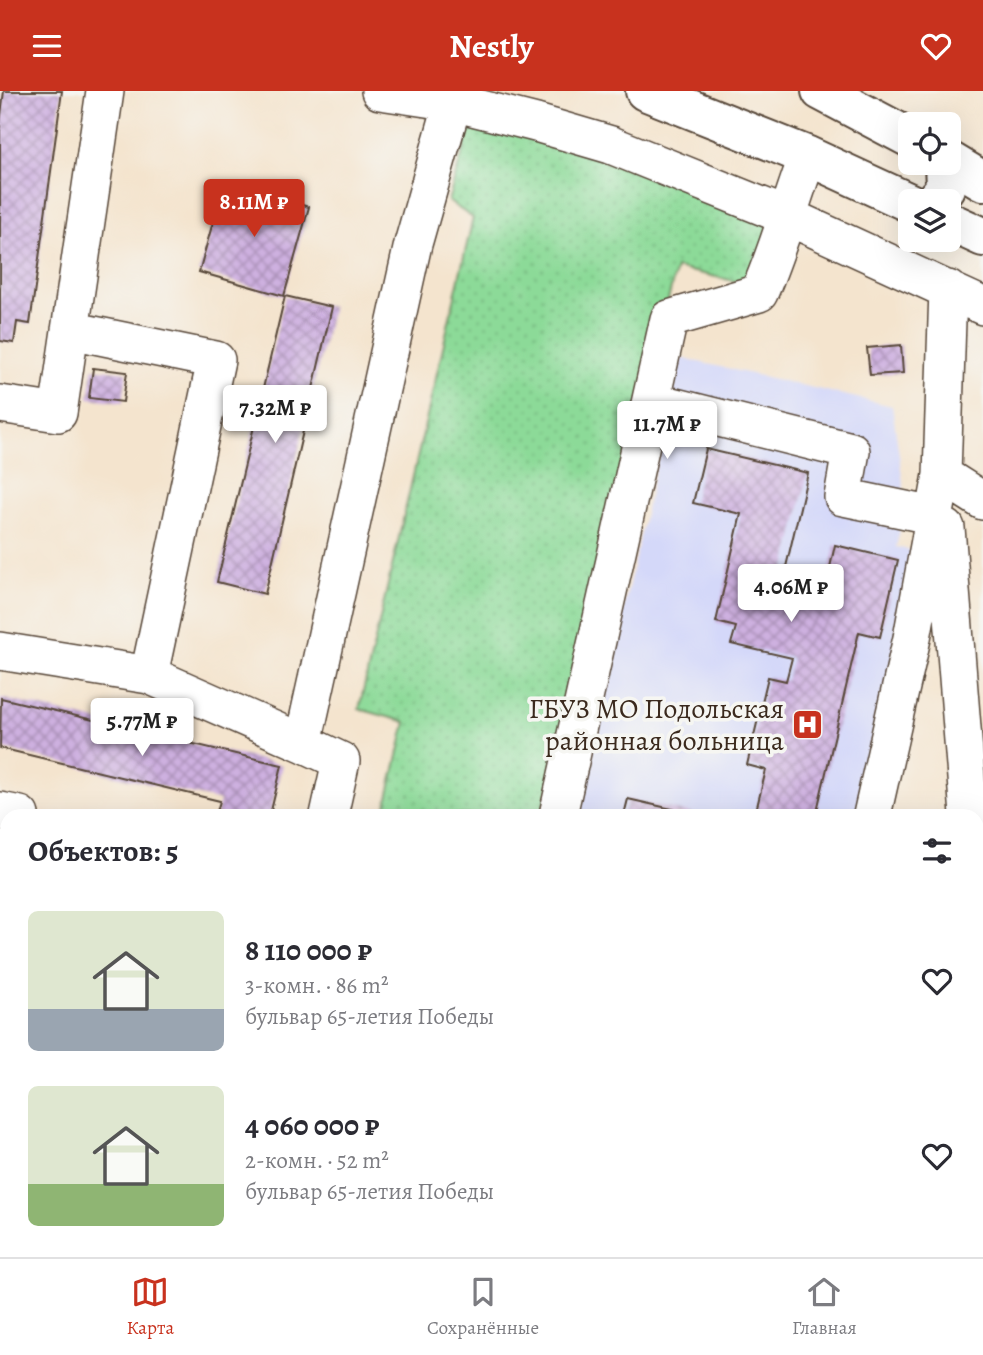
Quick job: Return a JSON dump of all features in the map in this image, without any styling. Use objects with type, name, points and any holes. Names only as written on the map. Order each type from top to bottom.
[{"type":"main road","points":[[645,91],[808,156],[898,198]]},
{"type":"main road","points":[[821,91],[898,132]]},
{"type":"main road","points":[[961,169],[983,181]]},
{"type":"main road","points":[[961,227],[983,237]]},
{"type":"street","points":[[0,404],[58,413],[105,91]]},
{"type":"street","points":[[387,92],[453,103],[611,145],[789,217],[983,306]]},
{"type":"street","points":[[303,743],[413,244],[453,103]]},
{"type":"street","points":[[559,809],[669,319],[759,293],[789,217],[796,187],[808,156]]},
{"type":"street","points":[[948,289],[942,475],[969,809]]},
{"type":"street","points":[[70,330],[216,360],[149,675]]},
{"type":"street","points":[[651,401],[852,451],[843,497],[934,516]]},
{"type":"street","points":[[942,475],[983,501]]},
{"type":"street","points":[[873,809],[912,638],[942,475]]},
{"type":"street","points":[[0,651],[149,675],[341,761],[330,809]]},
{"type":"shaded area","points":[[681,358],[892,406],[906,504],[896,547],[917,552],[882,809],[577,809]]},
{"type":"green space","points":[[474,116],[778,219],[761,287],[676,268],[543,809],[385,809],[406,722],[359,709],[473,218],[448,201]]},
{"type":"building","points":[[4,91],[62,91],[30,324],[17,322],[14,343],[0,341],[0,123]]},
{"type":"building","points":[[224,183],[309,207],[284,296],[199,272]]},
{"type":"building","points":[[285,296],[332,307],[265,594],[217,582]]},
{"type":"building","points":[[901,345],[903,373],[870,375],[867,348]]},
{"type":"building","points":[[93,368],[127,372],[123,402],[89,398]]},
{"type":"building","points":[[706,449],[808,473],[782,584],[824,594],[835,545],[898,560],[880,637],[859,632],[817,809],[756,809],[766,770],[747,765],[768,677],[786,681],[792,658],[731,644],[736,627],[716,622],[741,514],[693,503]]},
{"type":"building","points":[[1,698],[282,765],[271,809],[218,809],[220,801],[0,748]]},
{"type":"building","points":[[628,799],[672,809],[626,809]]},
{"type":"place","name":"ГБУЗ МО Подольская районная больница","points":[[807,725]]}]
